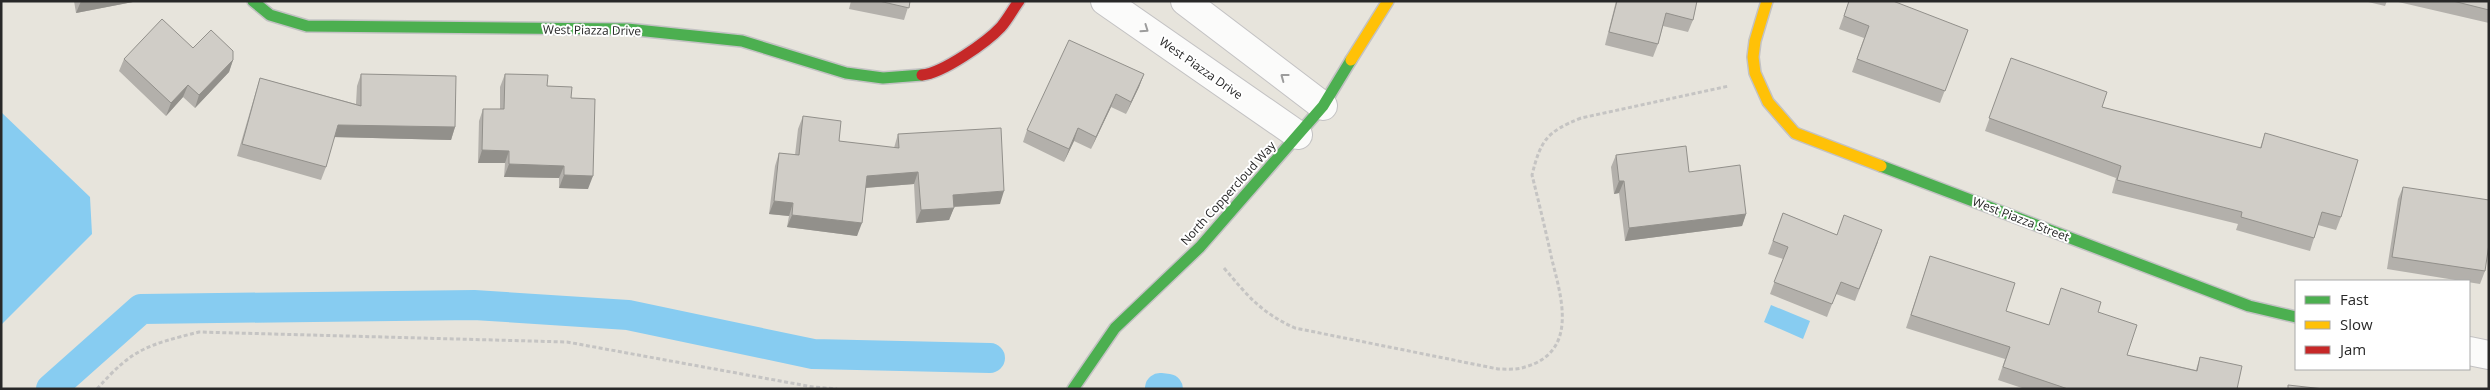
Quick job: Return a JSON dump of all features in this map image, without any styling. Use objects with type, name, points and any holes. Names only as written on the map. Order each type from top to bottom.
[{"type":"street","name":"West Piazza Drive","points":[[254,1],[270,15],[308,26],[627,29],[742,41],[855,74],[883,78],[931,74],[968,52],[1001,27],[1019,1]]},
{"type":"street","name":"West Piazza Drive","points":[[1105,1],[1298,135]]},
{"type":"street","points":[[1185,1],[1323,106]]},
{"type":"street","name":"North Coppercloud Way","points":[[1073,389],[1115,328],[1200,247],[1323,106],[1388,1]]},
{"type":"street","name":"West Piazza Street","points":[[1767,1],[1757,26],[1753,60],[1756,79],[1761,94],[1774,113],[1795,133],[2249,306],[2295,317]]},
{"type":"street","points":[[2470,351],[2489,355]]},
{"type":"path","points":[[1224,268],[1256,306],[1274,318],[1295,328],[1498,370],[1525,368],[1542,358],[1556,344],[1563,328],[1563,305],[1532,175],[1537,157],[1546,138],[1558,127],[1581,118],[1730,85]]},
{"type":"path","points":[[97,389],[120,363],[136,352],[160,342],[199,332],[567,342],[813,387],[837,389]]},
{"type":"water","points":[[1,112],[90,197],[92,234],[1,325]]},
{"type":"water","points":[[1771,305],[1810,321],[1803,339],[1764,322]]},
{"type":"building","points":[[879,1],[910,1],[909,8]]},
{"type":"building","points":[[1617,1],[1697,1],[1693,20],[1666,13],[1658,44],[1609,32]]},
{"type":"building","points":[[1849,1],[1893,1],[1968,30],[1945,91],[1857,59],[1869,26],[1844,16]]},
{"type":"building","points":[[2453,1],[2489,1],[2489,10]]},
{"type":"building","points":[[162,19],[193,48],[211,30],[233,51],[233,60],[199,95],[188,85],[171,103],[124,59]]},
{"type":"building","points":[[1069,40],[1144,74],[1131,102],[1116,94],[1096,137],[1078,128],[1069,149],[1027,130]]},
{"type":"building","points":[[2011,58],[2107,92],[2102,107],[2261,148],[2265,133],[2358,160],[2341,217],[2322,212],[2314,238],[2241,217],[2242,212],[2117,180],[2121,166],[1989,118]]},
{"type":"building","points":[[361,74],[456,76],[455,127],[338,125],[326,167],[242,144],[260,78],[361,106]]},
{"type":"building","points":[[505,74],[548,75],[547,86],[572,87],[571,98],[595,99],[593,176],[564,175],[564,166],[509,164],[509,151],[482,150],[483,109],[504,109]]},
{"type":"building","points":[[803,116],[841,121],[839,141],[899,148],[898,134],[1001,128],[1004,191],[953,195],[954,208],[921,210],[918,172],[867,176],[862,223],[792,215],[793,203],[774,201],[779,153],[799,155]]},
{"type":"building","points":[[1686,146],[1689,172],[1740,165],[1746,214],[1629,228],[1624,181],[1619,181],[1616,155]]},
{"type":"building","points":[[2403,187],[2489,200],[2489,244],[2485,271],[2392,257]]},
{"type":"building","points":[[1783,213],[1837,235],[1844,215],[1882,230],[1859,289],[1841,282],[1832,304],[1774,282],[1788,247],[1773,241]]},
{"type":"building","points":[[1930,256],[2015,283],[2006,311],[2049,325],[2061,288],[2101,302],[2098,312],[2137,325],[2127,355],[2197,371],[2200,357],[2242,366],[2237,389],[2068,389],[2003,367],[2010,347],[1911,315]]},
{"type":"building","points":[[2288,385],[2324,389],[2288,389]]},
{"type":"waterway","points":[[51,389],[141,309],[474,305],[628,315],[813,354],[990,358]]},
{"type":"waterway","points":[[1160,388],[1168,389]]},
{"type":"traffic: fast","points":[[253,1],[270,15],[307,26],[627,29],[742,41],[846,73],[883,78],[922,75]]},
{"type":"traffic: fast","points":[[1073,389],[1115,328],[1200,247],[1323,106],[1351,60]]},
{"type":"traffic: fast","points":[[1881,166],[2249,306],[2295,317]]},
{"type":"traffic: slow","points":[[1351,60],[1388,1]]},
{"type":"traffic: slow","points":[[1767,1],[1755,41],[1753,57],[1755,73],[1768,102],[1795,133],[1881,166]]},
{"type":"traffic: jam","points":[[922,75],[953,63],[986,41],[1006,21],[1019,1]]}]
